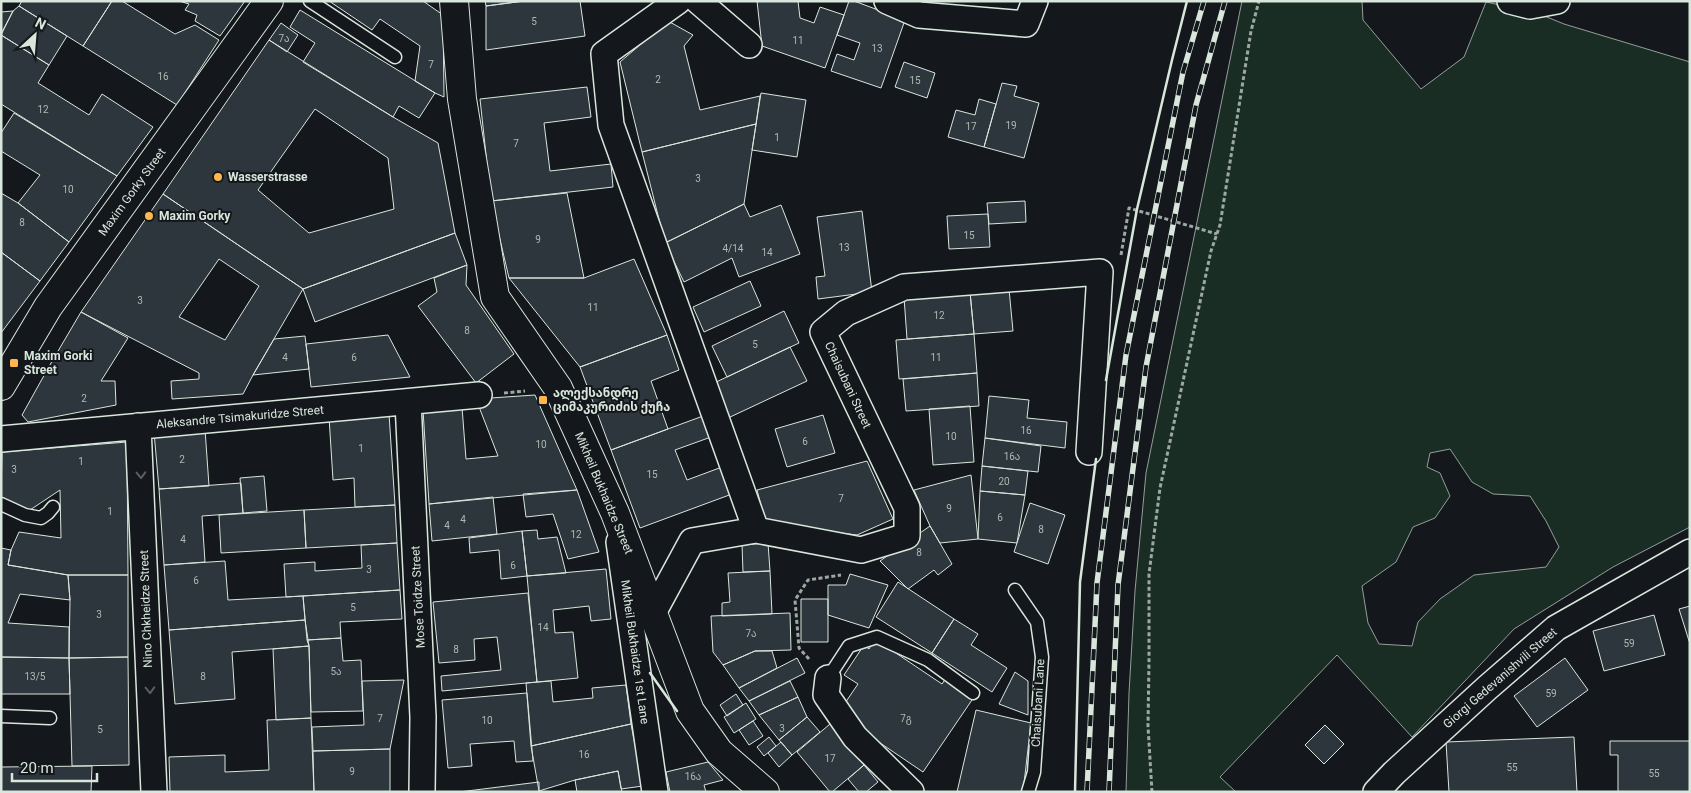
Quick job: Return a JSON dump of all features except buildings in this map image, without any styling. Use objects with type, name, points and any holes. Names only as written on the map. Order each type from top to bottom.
[{"type":"street","name":"Maxim Gorky Street","points":[[1,386],[48,307],[269,1]]},
{"type":"street","name":"Mikheil Bukhaidze Street","points":[[454,1],[462,99],[495,297],[558,388],[615,513],[690,711],[719,752],[765,792]]},
{"type":"street","points":[[678,1],[604,54],[611,125],[756,530]]},
{"type":"street","points":[[698,1],[749,45]]},
{"type":"street","points":[[888,1],[919,14],[1026,24],[1035,1]]},
{"type":"street","points":[[1510,1],[1530,6],[1557,1]]},
{"type":"street","name":"Chaisubani Street","points":[[653,613],[692,541],[756,530],[861,550],[907,536],[907,508],[823,332],[846,313],[904,287],[1100,272],[1100,278]]},
{"type":"street","points":[[1090,452],[1100,278]]},
{"type":"street","name":"Aleksandre Tsimakuridze Street","points":[[1,439],[478,395]]},
{"type":"street","name":"Mose Toidze Street","points":[[408,402],[423,717],[422,792]]},
{"type":"street","name":"Nino Chkheidze Street","points":[[138,426],[154,792]]},
{"type":"street","name":"Mikheil Bukhaidze 1st Lane","points":[[615,513],[656,792]]},
{"type":"street","name":"Giorgi Gedevanishvili Street","points":[[1376,792],[1465,708],[1556,628],[1690,552]]},
{"type":"street","points":[[828,678],[826,695],[855,737],[911,792]]},
{"type":"lane","points":[[310,1],[395,57]]},
{"type":"lane","points":[[1,504],[25,515],[41,518],[53,507]]},
{"type":"lane","name":"Chaisubani Lane","points":[[1016,590],[1037,622],[1042,657],[1034,772],[1028,792]]},
{"type":"lane","points":[[828,678],[849,646],[877,637],[928,660],[973,693]]},
{"type":"lane","points":[[1,716],[50,718]]},
{"type":"path","points":[[1152,792],[1148,726],[1148,574],[1160,488],[1211,251],[1220,225],[1251,31],[1259,1]]},
{"type":"path","points":[[1100,278],[1120,262],[1129,208],[1217,234]]},
{"type":"path","points":[[478,395],[558,388]]},
{"type":"path","points":[[828,678],[799,648],[795,600],[808,580],[840,576],[854,566],[861,550]]},
{"type":"green space","points":[[1242,1],[1362,1],[1363,20],[1421,89],[1464,57],[1486,2],[1537,13],[1564,24],[1690,62],[1690,527],[1613,567],[1514,629],[1412,737],[1337,655],[1220,777],[1236,792],[1126,792],[1135,591],[1146,473]],"holes":[[[1450,449],[1472,482],[1493,494],[1530,496],[1546,521],[1559,547],[1546,567],[1474,575],[1440,599],[1418,622],[1412,646],[1379,644],[1368,623],[1362,586],[1396,562],[1413,527],[1435,518],[1450,496],[1440,473],[1427,467],[1430,453]]]},
{"type":"railway","points":[[1087,792],[1097,583],[1126,355],[1183,72],[1204,1]]},
{"type":"railway","points":[[1109,792],[1118,585],[1146,367],[1196,105],[1225,1]]},
{"type":"wall","points":[[1106,380],[1137,209],[1187,1]]},
{"type":"wall","points":[[1075,792],[1080,582],[1096,459]]},
{"type":"wall","points":[[650,673],[677,711]]},
{"type":"place","name":"Wasserstrasse","points":[[218,177]]},
{"type":"place","name":"Maxim Gorky","points":[[149,216]]},
{"type":"place","name":"Maxim Gorki Street","points":[[14,363]]},
{"type":"place","name":"ალექსანდრე ციმაკურიძის ქუჩა","points":[[543,400]]}]
